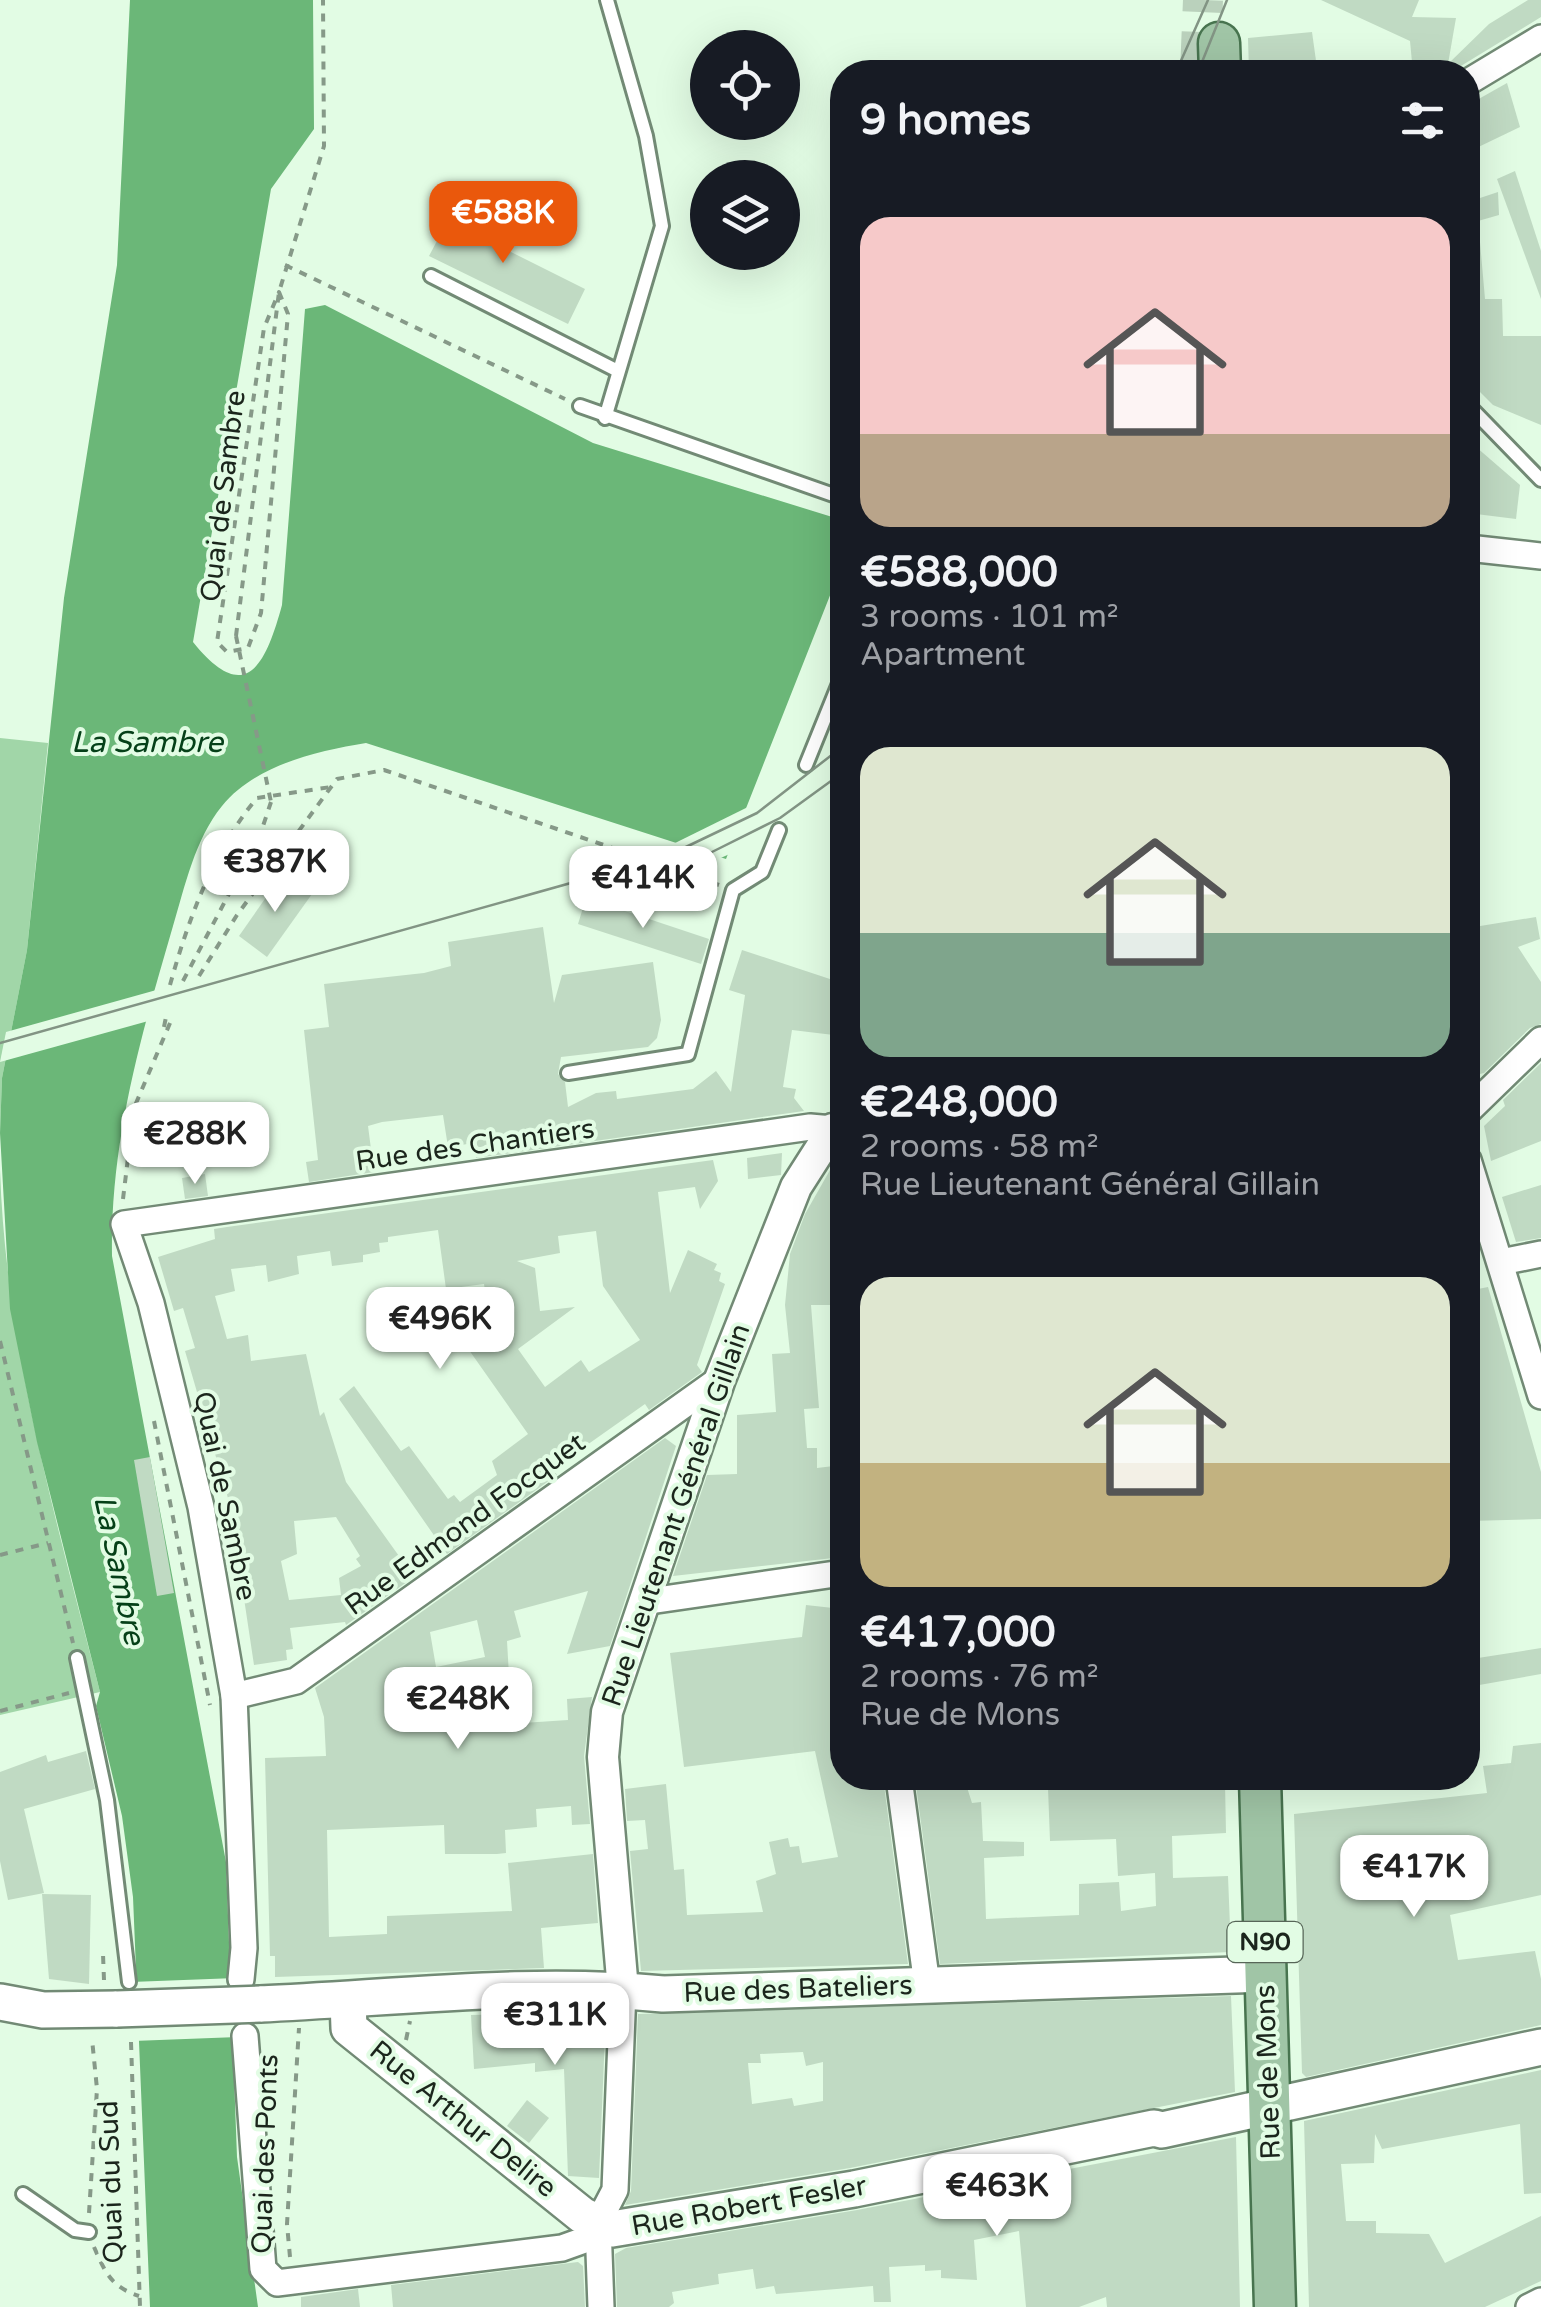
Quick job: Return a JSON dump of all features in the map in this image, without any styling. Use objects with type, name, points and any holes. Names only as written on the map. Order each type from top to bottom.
[{"type":"main road","name":"Rue de Mons","points":[[1260,1790],[1275,2307]]},
{"type":"main road","name":"Rue des Bateliers","points":[[10,2012],[110,1996],[249,2006],[409,1996],[623,1990],[662,1994],[1266,1974]]},
{"type":"main road","name":"Rue Arthur Delire","points":[[348,2001],[349,2028],[598,2225]]},
{"type":"main road","name":"Rue Robert Fesler","points":[[598,2225],[631,2228],[854,2189],[1541,2047]]},
{"type":"street","points":[[1480,75],[1541,38]]},
{"type":"street","points":[[1480,549],[1541,556]]},
{"type":"street","points":[[1480,1098],[1541,1040]]},
{"type":"street","name":"Rue des Chantiers","points":[[124,1224],[810,1127],[830,1128]]},
{"type":"street","name":"Rue Lieutenant Général Gillain","points":[[623,1990],[603,1741],[607,1712],[720,1379],[796,1186],[830,1139]]},
{"type":"street","points":[[1480,1197],[1541,1396]]},
{"type":"street","name":"Quai de Sambre","points":[[124,1224],[152,1303],[200,1507],[223,1702],[249,2006],[263,2269],[278,2283],[293,2280]]},
{"type":"street","points":[[1501,1262],[1541,1254]]},
{"type":"street","name":"Rue Edmond Focquet","points":[[223,1702],[296,1681],[720,1379]]},
{"type":"street","points":[[643,1602],[830,1575]]},
{"type":"street","points":[[901,1790],[927,1985]]},
{"type":"street","points":[[602,2307],[598,2225],[615,2190],[623,1990]]},
{"type":"street","name":"Rue Robert Fesler","points":[[293,2280],[562,2248],[582,2244],[598,2225]]},
{"type":"street","name":"Quai des Ponts","points":[[293,2280],[296,2307]]},
{"type":"street","points":[[1529,2307],[1541,2301]]},
{"type":"lane","points":[[605,418],[662,226],[646,136],[608,0]]},
{"type":"lane","points":[[431,276],[618,372]]},
{"type":"lane","points":[[580,406],[605,418],[830,494]]},
{"type":"lane","points":[[1480,417],[1541,480]]},
{"type":"lane","points":[[806,765],[830,706]]},
{"type":"lane","points":[[568,1073],[688,1054],[732,890],[762,872],[779,830]]},
{"type":"lane","points":[[77,1658],[107,1800],[110,1996]]},
{"type":"lane","name":"Quai du Sud","points":[[23,2194],[75,2230],[89,2232]]},
{"type":"path","name":"Quai de Sambre","points":[[183,981],[260,835],[271,802],[236,636],[279,292],[324,146],[323,0]]},
{"type":"path","points":[[285,266],[580,406]]},
{"type":"path","points":[[279,292],[288,314],[262,613],[248,648],[227,652],[217,642],[264,328],[279,292]]},
{"type":"path","points":[[200,976],[237,915],[337,779],[384,770],[636,856]]},
{"type":"path","points":[[170,985],[196,907],[235,824],[257,798],[331,788]]},
{"type":"path","points":[[684,873],[732,890]]},
{"type":"path","points":[[124,1224],[122,1185],[134,1108],[169,1016]]},
{"type":"path","points":[[0,1341],[77,1658]]},
{"type":"path","points":[[152,1410],[204,1694],[223,1702]]},
{"type":"path","points":[[0,1555],[48,1543]]},
{"type":"path","points":[[0,1711],[84,1690]]},
{"type":"path","points":[[110,1996],[103,1954],[112,1954]]},
{"type":"path","name":"Quai du Sud","points":[[110,1996],[98,2089],[89,2232],[108,2278],[121,2290],[138,2296],[131,2042]]},
{"type":"path","points":[[389,2060],[410,2034],[409,1996]]},
{"type":"path","name":"Quai des Ponts","points":[[293,2280],[287,2224],[299,2003]]},
{"type":"path","points":[[138,2296],[140,2307]]},
{"type":"shaded area","points":[[0,738],[48,743],[27,950],[2,1078],[0,1133]]},
{"type":"shaded area","points":[[0,1170],[4,1237],[23,1368],[100,1692],[0,1715]]},
{"type":"water","name":"La Sambre","points":[[130,0],[313,0],[314,129],[271,189],[193,642],[211,662],[227,672],[240,675],[261,660],[282,605],[305,309],[325,305],[593,443],[830,516],[830,595],[726,859],[366,743],[288,762],[236,792],[205,833],[187,879],[130,1089],[116,1171],[112,1256],[226,1862],[237,2157],[258,2307],[150,2307],[133,1897],[122,1816],[96,1706],[100,1692],[37,1442],[10,1309],[0,1133],[2,1078],[27,950],[64,598],[117,265]]},
{"type":"pier","points":[[752,805],[734,852],[714,861],[669,846]]},
{"type":"pier","points":[[160,989],[152,1020],[0,1062],[6,1032]]},
{"type":"pier","points":[[236,1978],[238,2037],[133,2041],[131,1982]]},
{"type":"building","points":[[1321,0],[1419,0],[1412,17],[1456,18],[1449,60],[1412,60],[1410,41]]},
{"type":"building","points":[[1528,0],[1541,0],[1541,17],[1471,60],[1452,60],[1489,24]]},
{"type":"building","points":[[1312,32],[1316,60],[1249,60],[1248,38]]},
{"type":"building","points":[[1507,83],[1520,127],[1480,146],[1480,98]]},
{"type":"building","points":[[1515,171],[1541,251],[1541,299],[1497,179]]},
{"type":"building","points":[[1498,192],[1499,215],[1480,220],[1480,198]]},
{"type":"building","points":[[456,205],[505,230],[497,245],[585,289],[568,324],[429,256]]},
{"type":"building","points":[[1480,242],[1485,299],[1502,299],[1503,336],[1541,336],[1541,425],[1493,405],[1480,392]]},
{"type":"building","points":[[1480,450],[1520,485],[1516,519],[1480,514]]},
{"type":"building","points":[[283,873],[312,894],[267,957],[239,936]]},
{"type":"building","points":[[586,898],[709,939],[701,964],[578,924]]},
{"type":"building","points":[[1536,917],[1540,939],[1518,947],[1541,982],[1541,1024],[1530,1028],[1480,1074],[1480,926]]},
{"type":"building","points":[[543,927],[554,1003],[562,975],[653,962],[661,1020],[657,1038],[648,1047],[561,1057],[558,1074],[565,1082],[568,1107],[596,1093],[616,1091],[617,1099],[693,1089],[716,1071],[731,1092],[745,995],[729,990],[742,950],[830,979],[830,1035],[792,1030],[783,1087],[796,1089],[794,1098],[804,1111],[476,1158],[474,1143],[448,1147],[443,1115],[382,1122],[368,1126],[374,1172],[309,1182],[306,1162],[318,1160],[304,1030],[329,1027],[324,984],[424,973],[451,966],[448,942]]},
{"type":"building","points":[[1541,1063],[1541,1141],[1491,1161],[1484,1126],[1505,1106],[1503,1100]]},
{"type":"building","points":[[782,1153],[781,1175],[748,1179],[747,1158]]},
{"type":"building","points":[[713,1160],[718,1181],[700,1209],[695,1187],[658,1192],[670,1293],[688,1250],[717,1264],[714,1270],[721,1273],[719,1281],[725,1284],[697,1365],[702,1372],[649,1410],[645,1404],[553,1469],[557,1475],[447,1554],[339,1399],[354,1386],[401,1451],[409,1446],[448,1499],[454,1495],[460,1502],[497,1475],[492,1461],[528,1434],[469,1350],[492,1340],[484,1284],[446,1289],[438,1230],[388,1237],[388,1242],[379,1243],[380,1252],[363,1255],[363,1262],[332,1266],[330,1251],[297,1256],[299,1274],[268,1282],[266,1265],[231,1269],[235,1291],[215,1296],[227,1339],[248,1335],[251,1361],[306,1354],[320,1416],[324,1412],[346,1482],[414,1577],[346,1625],[345,1622],[290,1628],[293,1649],[286,1650],[287,1660],[254,1665],[230,1505],[185,1351],[195,1348],[183,1308],[174,1311],[158,1257],[215,1239],[214,1229]],"holes":[[[596,1231],[603,1286],[640,1340],[589,1372],[581,1360],[545,1387],[518,1349],[575,1307],[540,1311],[535,1268],[517,1261],[560,1253],[558,1236]],[[336,1517],[360,1556],[356,1559],[361,1566],[339,1578],[341,1595],[289,1600],[281,1561],[297,1554],[294,1521]]]},
{"type":"building","points":[[830,1170],[830,1305],[811,1305],[819,1408],[804,1409],[807,1448],[817,1448],[817,1468],[830,1466],[830,1558],[673,1576],[707,1475],[737,1474],[737,1415],[776,1412],[772,1354],[790,1353],[785,1305],[790,1254],[805,1214]]},
{"type":"building","points":[[205,1174],[208,1196],[185,1199],[182,1178]]},
{"type":"building","points":[[1541,1185],[1541,1238],[1516,1242],[1502,1197]]},
{"type":"building","points":[[1488,1287],[1541,1472],[1541,1519],[1480,1521],[1480,1289]]},
{"type":"building","points":[[665,1438],[676,1446],[610,1646],[567,1654],[588,1591],[514,1611],[521,1637],[507,1641],[510,1693],[432,1699],[434,1729],[568,1720],[567,1699],[592,1697],[584,1756],[590,1824],[572,1825],[571,1806],[536,1809],[537,1827],[505,1830],[506,1853],[497,1854],[445,1854],[444,1825],[327,1830],[329,1937],[387,1934],[387,1916],[512,1911],[508,1863],[593,1854],[598,1923],[541,1928],[544,1968],[275,1977],[275,1956],[270,1956],[265,1758],[326,1756],[324,1717],[315,1688]],"holes":[[[477,1620],[485,1657],[436,1667],[430,1632]]]},
{"type":"building","points":[[150,1457],[174,1593],[157,1596],[134,1460]]},
{"type":"building","points":[[806,1605],[830,1608],[830,1790],[885,1790],[908,1964],[641,1971],[630,1851],[648,1849],[645,1820],[627,1821],[625,1789],[666,1784],[674,1870],[684,1869],[687,1915],[763,1912],[756,1881],[776,1874],[769,1842],[788,1838],[790,1847],[799,1846],[802,1863],[838,1857],[815,1751],[684,1767],[670,1653],[802,1637]]},
{"type":"building","points":[[1541,1648],[1541,1674],[1480,1685],[1480,1658]]},
{"type":"building","points":[[1541,1743],[1541,1895],[1450,1915],[1458,1960],[1535,1951],[1541,1979],[1541,2025],[1306,2077],[1302,2073],[1294,1814],[1487,1793],[1483,1766],[1511,1763],[1513,1746]]},
{"type":"building","points":[[86,1751],[95,1789],[24,1809],[44,1893],[8,1900],[0,1861],[0,1772],[46,1755],[48,1762]]},
{"type":"building","points":[[917,1790],[968,1790],[972,1803],[981,1802],[983,1841],[1024,1842],[1024,1856],[984,1858],[986,1919],[1079,1915],[1079,1884],[1119,1882],[1121,1911],[1156,1906],[1155,1873],[1118,1876],[1116,1839],[1050,1841],[1048,1790],[1225,1790],[1226,1833],[1172,1836],[1173,1878],[1228,1876],[1231,1952],[940,1964]]},
{"type":"building","points":[[42,1894],[91,1895],[89,1984],[49,1979]]},
{"type":"building","points":[[1231,1996],[1235,2092],[850,2168],[625,2205],[631,2191],[638,2014]],"holes":[[[803,2052],[806,2066],[823,2062],[823,2101],[794,2106],[792,2098],[752,2104],[748,2063],[761,2063],[760,2054]]]},
{"type":"building","points":[[606,2012],[599,2178],[568,2176],[564,2069],[535,2072],[535,2063],[474,2069],[471,2015]]},
{"type":"building","points":[[1541,2070],[1541,2193],[1524,2194],[1520,2124],[1382,2149],[1375,2134],[1374,2163],[1341,2164],[1346,2221],[1376,2221],[1376,2233],[1429,2234],[1445,2263],[1541,2216],[1541,2281],[1485,2307],[1309,2307],[1304,2121]]},
{"type":"building","points":[[527,2100],[549,2118],[529,2143],[507,2126]]},
{"type":"building","points":[[1236,2137],[1240,2307],[1107,2307],[1106,2297],[1079,2307],[1026,2307],[1019,2231],[974,2240],[977,2280],[941,2278],[941,2270],[925,2271],[925,2265],[889,2267],[891,2302],[874,2302],[873,2286],[776,2294],[774,2286],[756,2289],[753,2269],[718,2274],[719,2284],[672,2292],[674,2303],[669,2307],[617,2307],[615,2254],[626,2248],[857,2210]]},
{"type":"building","points":[[578,2262],[583,2266],[585,2307],[393,2307],[391,2285]]},
{"type":"building","points":[[358,2289],[360,2307],[301,2307],[301,2297]]},
{"type":"tunnel","points":[[1200,60],[1203,0]]},
{"type":"tram line","points":[[1181,60],[1208,0]]},
{"type":"tram line","points":[[1203,60],[1227,0]]},
{"type":"tram line","points":[[0,1043],[667,856],[757,813],[830,756]]},
{"type":"tram line","points":[[710,853],[780,818],[830,782]]}]
